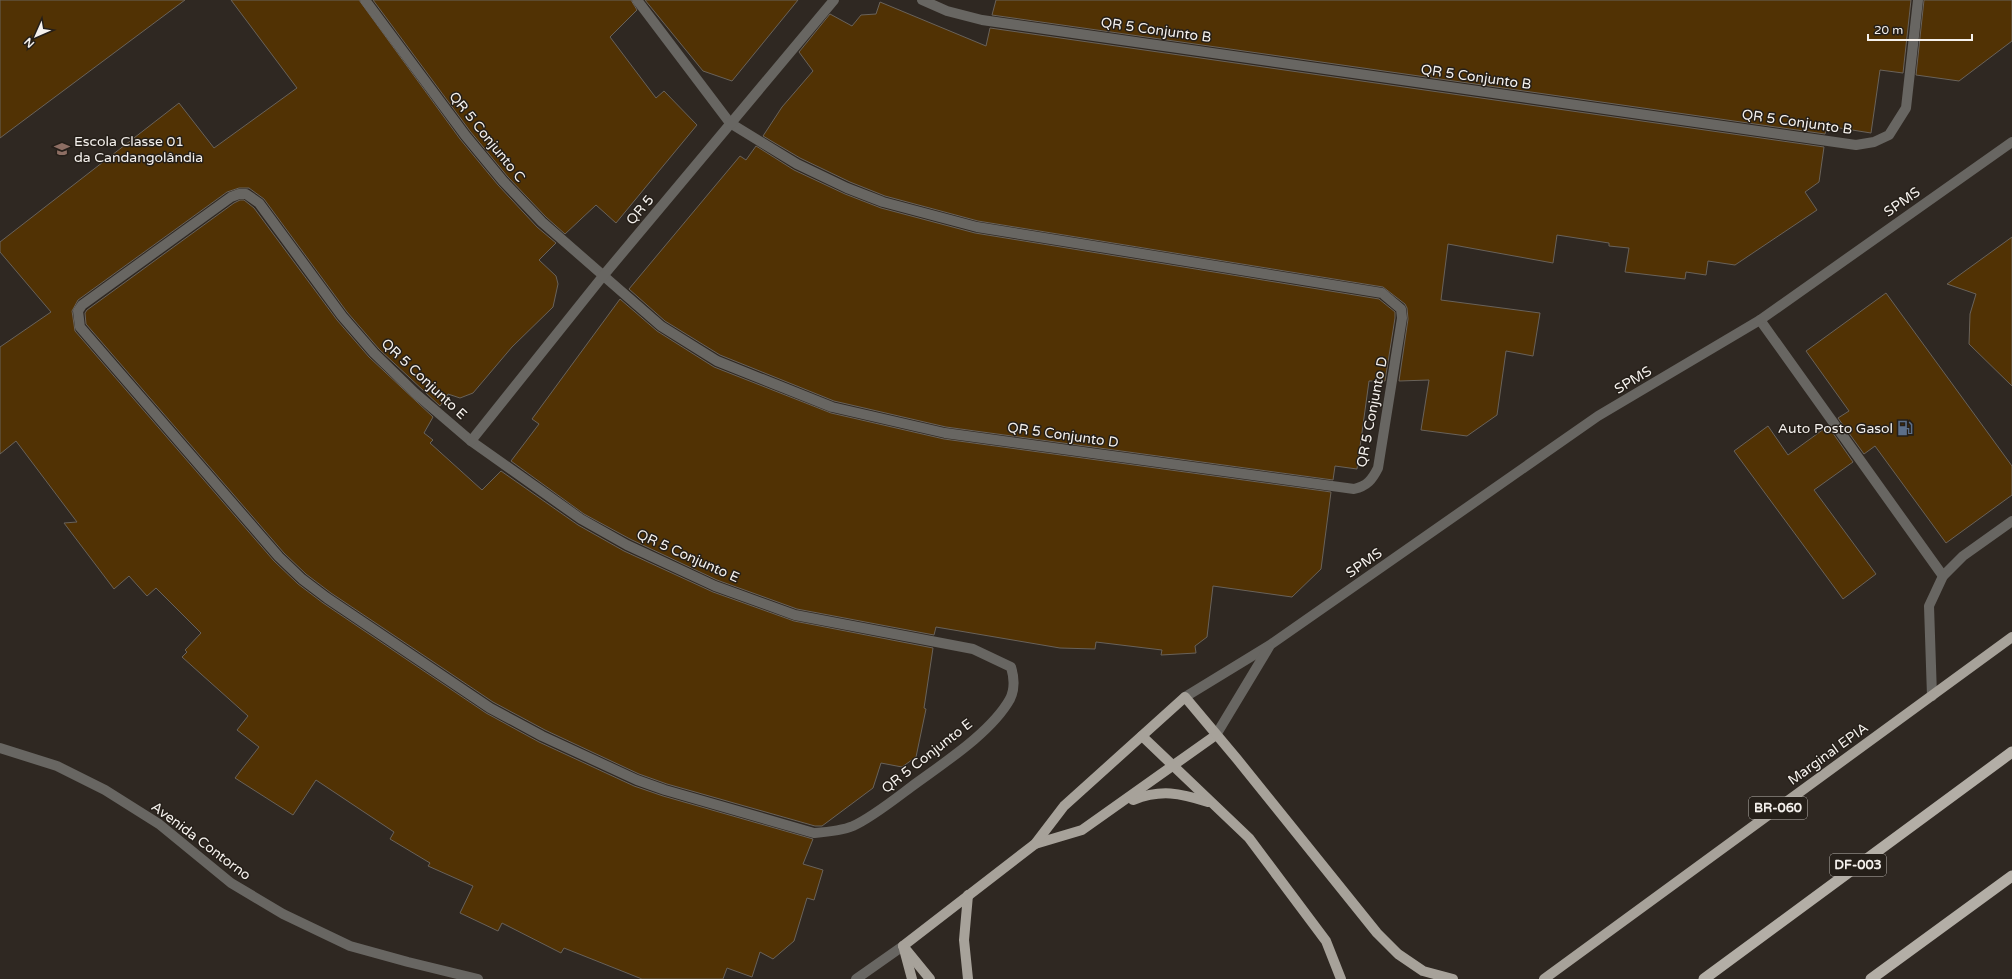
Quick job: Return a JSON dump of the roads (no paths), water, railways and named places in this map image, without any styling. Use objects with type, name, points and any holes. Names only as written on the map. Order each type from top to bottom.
[{"type":"highway","name":"DF-003","points":[[1704,979],[2012,752]]},
{"type":"highway","points":[[1871,979],[2012,876]]},
{"type":"main road","name":"Marginal EPIA","points":[[1544,979],[2012,638]]},
{"type":"main road","points":[[903,946],[1035,844],[1064,806],[1185,698],[1377,933],[1398,954],[1423,971],[1453,979]]},
{"type":"main road","points":[[1035,844],[1082,830],[1121,804],[1216,735]]},
{"type":"main road","points":[[1142,736],[1249,838],[1326,941],[1341,979]]},
{"type":"main road","points":[[1121,804],[1142,796],[1165,792],[1181,794],[1212,803]]},
{"type":"main road","points":[[968,895],[964,940],[968,979]]},
{"type":"main road","points":[[903,946],[912,979]]},
{"type":"main road","points":[[903,946],[930,979]]},
{"type":"street","name":"QR 5 Conjunto C","points":[[365,0],[465,135],[503,181],[542,222],[603,276]]},
{"type":"street","points":[[637,0],[730,123]]},
{"type":"street","name":"QR 5","points":[[470,441],[603,276],[834,0]]},
{"type":"street","name":"QR 5 Conjunto B","points":[[922,0],[947,10],[982,20],[1856,145],[1874,142],[1889,135],[1906,108],[1918,0]]},
{"type":"street","name":"QR 5 Conjunto D","points":[[603,276],[661,326],[717,361],[832,407],[945,433],[1354,489],[1363,487],[1372,479],[1378,468],[1402,318],[1401,309],[1382,293],[970,226],[883,202],[847,188],[797,164],[730,123]]},
{"type":"street","name":"SPMS","points":[[1185,698],[1270,645],[1598,416],[1760,320],[2012,142]]},
{"type":"street","name":"QR 5 Conjunto E","points":[[239,194],[246,194],[259,203],[342,316],[374,353],[470,441],[581,519],[627,545],[715,586],[795,615],[973,649],[994,658],[1011,667],[1014,679],[1010,698],[999,715],[965,747],[904,792],[853,826],[829,832],[814,832],[665,790],[637,780],[542,736],[490,708],[327,598],[302,579],[279,557],[80,327],[78,311],[82,305],[231,197],[239,194]]},
{"type":"street","points":[[1760,320],[1943,576]]},
{"type":"street","points":[[1932,696],[1929,606],[1943,576],[1963,556],[2012,521]]},
{"type":"street","name":"SPMS","points":[[1216,735],[1270,645]]},
{"type":"street","name":"Avenida Contorno","points":[[0,748],[56,766],[105,790],[159,824],[231,883],[283,914],[350,946],[478,979]]},
{"type":"street","points":[[856,979],[903,946]]},
{"type":"place","name":"Escola Classe 01 da Candangolândia","points":[[62,149]]},
{"type":"place","name":"Auto Posto Gasol","points":[[1905,428]]}]
